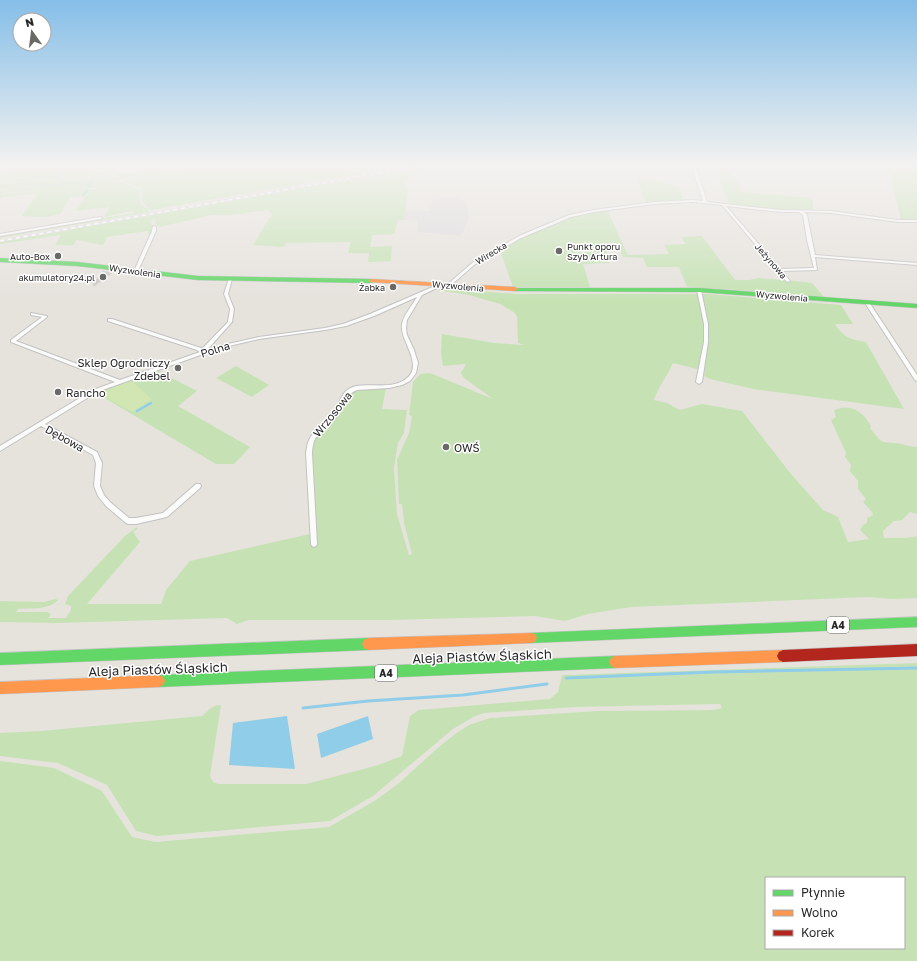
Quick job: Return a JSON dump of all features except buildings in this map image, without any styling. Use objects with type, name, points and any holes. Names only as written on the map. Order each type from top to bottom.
[{"type":"main road","name":"Wyzwolenia","points":[[0,260],[77,264],[187,278],[380,281],[530,290],[699,290],[917,306]]},
{"type":"main road","name":"Aleja Piastów Śląskich","points":[[0,659],[917,622]]},
{"type":"main road","name":"Aleja Piastów Śląskich","points":[[0,688],[917,650]]},
{"type":"street","name":"Wirecka","points":[[446,284],[474,264],[510,242],[547,224],[570,216],[603,210]]},
{"type":"street","name":"Jeżynowa","points":[[728,210],[788,280]]},
{"type":"street","name":"Wirecka","points":[[772,210],[832,212],[898,221],[917,221]]},
{"type":"street","points":[[779,270],[816,269],[805,215],[799,211]]},
{"type":"street","points":[[0,235],[100,218]]},
{"type":"street","points":[[136,271],[154,231],[154,226]]},
{"type":"street","points":[[813,256],[917,264]]},
{"type":"street","points":[[110,320],[199,349],[202,352],[230,322],[232,308],[226,294],[230,279]]},
{"type":"street","name":"Polna","points":[[0,449],[95,391],[119,382],[202,352],[259,338],[340,326],[366,318],[446,284]]},
{"type":"street","points":[[699,290],[706,324],[706,342],[699,382]]},
{"type":"street","name":"Wrzosowa","points":[[314,544],[309,446],[312,438],[315,433],[335,414],[346,393],[350,390],[397,385],[413,377],[415,373],[414,360],[404,333],[404,325],[409,313],[420,295]]},
{"type":"street","points":[[867,303],[917,379]]},
{"type":"street","points":[[33,314],[45,317],[13,341],[119,382]]},
{"type":"street","name":"Dębowa","points":[[41,424],[95,454],[99,463],[97,486],[101,496],[128,521],[136,521],[165,515],[198,486]]},
{"type":"shaded area","points":[[468,210],[469,217],[461,236],[418,232],[417,220],[404,220],[405,211]]},
{"type":"green space","points":[[26,210],[62,210],[60,214],[46,217],[22,216]]},
{"type":"green space","points":[[108,210],[148,210],[150,212],[0,238],[0,235],[135,213],[131,211],[104,217]]},
{"type":"green space","points":[[180,210],[405,210],[404,220],[398,220],[394,234],[372,235],[370,247],[392,246],[391,261],[368,262],[369,253],[348,253],[351,242],[286,243],[284,247],[253,245],[272,214],[268,210],[230,215],[211,215],[160,227],[155,224],[156,220],[153,219],[151,222],[153,228],[149,238],[148,231],[107,237],[103,245],[76,240],[74,245],[55,245],[61,235],[0,244],[0,242]]},
{"type":"green space","points":[[607,210],[628,255],[669,254],[664,245],[686,244],[681,237],[702,236],[735,280],[749,280],[758,278],[812,283],[824,297],[687,287],[679,267],[647,267],[643,258],[623,257],[617,243],[604,243],[610,263],[583,264],[590,287],[513,287],[500,250],[529,234],[571,216]]},
{"type":"green space","points":[[899,210],[917,210],[917,220],[901,220]]},
{"type":"green space","points":[[441,288],[516,294],[708,294],[841,305],[853,324],[835,324],[841,332],[848,337],[866,342],[904,409],[753,389],[710,379],[704,376],[705,371],[673,363],[654,400],[667,403],[680,410],[702,404],[742,411],[791,474],[823,510],[838,517],[848,542],[869,539],[860,530],[863,525],[867,523],[867,518],[873,515],[863,502],[866,499],[858,489],[858,481],[850,471],[851,465],[845,457],[846,453],[831,420],[836,417],[834,410],[845,407],[860,412],[868,421],[871,426],[870,428],[883,442],[917,447],[917,514],[910,512],[902,520],[894,521],[883,531],[884,538],[905,538],[917,536],[917,598],[892,599],[868,597],[631,607],[588,614],[565,621],[535,616],[389,620],[249,620],[237,624],[227,618],[58,623],[0,622],[0,601],[44,602],[55,599],[58,600],[45,607],[18,609],[16,612],[47,612],[51,614],[48,618],[66,618],[71,610],[71,606],[65,604],[68,596],[125,536],[137,527],[137,529],[133,532],[140,542],[87,604],[161,604],[166,590],[190,561],[310,534],[307,482],[313,480],[311,447],[313,441],[338,413],[345,397],[352,391],[360,389],[386,388],[382,409],[407,410],[404,433],[398,443],[394,468],[397,514],[409,555],[412,554],[404,523],[402,504],[399,504],[397,460],[409,433],[412,416],[409,415],[413,382],[420,374],[430,373],[493,399],[464,378],[461,373],[466,364],[443,366],[441,353],[442,334],[494,343],[524,345],[518,343],[517,317],[515,313],[500,304],[469,295],[437,290]]},
{"type":"green space","points":[[236,366],[269,385],[252,397],[216,378]]},
{"type":"green space","points":[[156,370],[197,391],[178,406],[250,447],[234,464],[216,464],[96,393]]},
{"type":"green space","points":[[130,380],[152,399],[132,412],[99,394]]},
{"type":"green space","points":[[917,663],[917,961],[0,961],[0,761],[54,768],[102,791],[132,837],[156,842],[329,827],[376,800],[399,783],[455,734],[469,725],[490,718],[598,711],[713,710],[722,708],[720,704],[575,707],[484,713],[473,717],[453,729],[373,796],[330,821],[157,836],[136,831],[107,785],[58,763],[0,756],[0,733],[41,731],[202,716],[212,707],[221,705],[210,776],[213,782],[218,784],[306,784],[375,766],[402,756],[410,716],[419,710],[550,699],[558,692],[562,675]]},
{"type":"water","points":[[287,716],[295,769],[229,765],[233,723]]},
{"type":"water","points":[[368,716],[373,739],[321,758],[317,734]]},
{"type":"waterway","points":[[137,411],[151,403]]},
{"type":"waterway","points":[[566,678],[714,672],[917,668]]},
{"type":"waterway","points":[[303,708],[368,701],[463,695],[547,684]]},
{"type":"railway","points":[[0,241],[174,210]]},
{"type":"traffic: fast","points":[[0,260],[77,264],[198,278],[371,281]]},
{"type":"traffic: fast","points":[[515,289],[699,290],[917,306]]},
{"type":"traffic: fast","points":[[531,638],[917,622]]},
{"type":"traffic: fast","points":[[0,659],[368,644]]},
{"type":"traffic: fast","points":[[159,681],[615,662]]},
{"type":"traffic: slow","points":[[371,281],[515,289]]},
{"type":"traffic: slow","points":[[368,644],[531,638]]},
{"type":"traffic: slow","points":[[615,662],[783,656]]},
{"type":"traffic: slow","points":[[0,688],[159,681]]},
{"type":"traffic: jam","points":[[783,656],[917,650]]},
{"type":"place","name":"Punkt oporu Szyb Artura","points":[[559,251]]},
{"type":"place","name":"Auto-Box","points":[[58,256]]},
{"type":"place","name":"akumulatory24.pl","points":[[103,277]]},
{"type":"place","name":"Żabka","points":[[393,287]]},
{"type":"place","name":"Sklep Ogrodniczy Zdebel","points":[[178,368]]},
{"type":"place","name":"Rancho","points":[[58,392]]},
{"type":"place","name":"OWŚ","points":[[446,447]]}]
